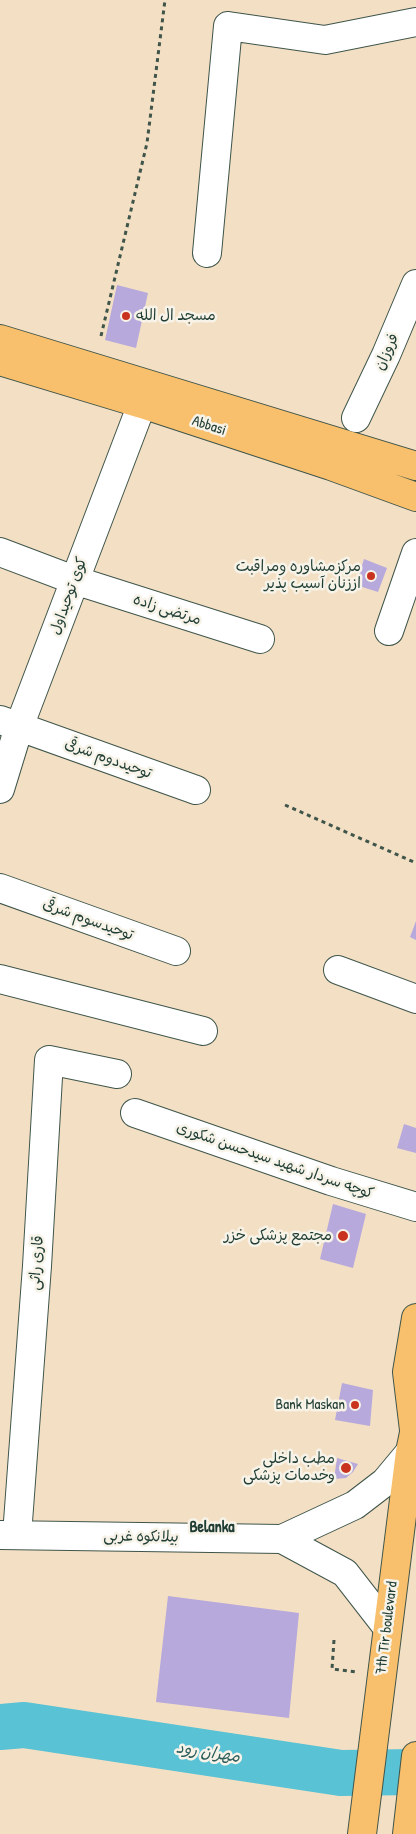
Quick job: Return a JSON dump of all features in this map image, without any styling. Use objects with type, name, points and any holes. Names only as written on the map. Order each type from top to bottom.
[{"type":"main road","name":"Abbasi","points":[[0,339],[416,466]]},
{"type":"main road","name":"Abbasi","points":[[0,361],[142,404],[331,466],[416,497]]},
{"type":"main road","name":"7th Tir boulevard","points":[[362,1832],[387,1627],[414,1435],[407,1372],[416,1318]]},
{"type":"main road","points":[[407,1833],[416,1756]]},
{"type":"street","points":[[207,254],[228,26],[325,40],[416,22]]},
{"type":"street","name":"فروزان","points":[[356,418],[407,330],[416,284]]},
{"type":"street","name":"کوی توحیداول","points":[[0,789],[9,724],[74,580],[142,404]]},
{"type":"street","name":"مرتضی زاده","points":[[0,552],[74,580],[260,639]]},
{"type":"street","points":[[389,632],[416,553]]},
{"type":"street","name":"توحیددوم شرقی","points":[[9,724],[196,790]]},
{"type":"street","name":"توحیدسوم شرقی","points":[[0,888],[176,951]]},
{"type":"street","points":[[338,970],[416,999]]},
{"type":"street","points":[[0,979],[203,1031]]},
{"type":"street","name":"قاری راثی","points":[[8,1535],[38,1266],[49,1060],[117,1074]]},
{"type":"street","name":"کوچه سردار شهید سیدحسن شکوری","points":[[135,1113],[331,1182],[416,1207]]},
{"type":"street","name":"بیلانکوه غربی","points":[[8,1535],[282,1539],[356,1505],[385,1482],[414,1435]]},
{"type":"street","name":"بیلانکوه غربی","points":[[282,1539],[345,1573],[387,1627]]},
{"type":"path","points":[[101,336],[147,142],[165,0]]},
{"type":"path","points":[[285,805],[416,863]]},
{"type":"path","points":[[332,1668],[334,1640]]},
{"type":"building","name":"مسجد ال الله","points":[[117,285],[148,293],[136,348],[105,340]]},
{"type":"building","name":"مرکزمشاوره ومراقبت اززنان آسیب پذیر","points":[[364,559],[387,568],[378,592],[356,585]]},
{"type":"building","points":[[416,921],[416,940],[410,937]]},
{"type":"building","points":[[404,1124],[416,1128],[416,1153],[397,1148]]},
{"type":"building","name":"مجتمع پزشکی خزر","points":[[333,1204],[366,1214],[353,1268],[320,1259]]},
{"type":"building","name":"Bank Maskan","points":[[342,1383],[373,1390],[370,1426],[335,1420]]},
{"type":"building","name":"مطب داخلی وخدمات پزشکی","points":[[337,1458],[358,1464],[346,1478],[334,1479]]},
{"type":"building","points":[[168,1596],[299,1613],[289,1718],[156,1702]]},
{"type":"waterway","name":"مهران رود","points":[[0,1727],[24,1725],[341,1773],[416,1772]]},
{"type":"place","name":"مسجد ال الله","points":[[126,316]]},
{"type":"place","name":"مرکزمشاوره ومراقبت اززنان آسیب پذیر","points":[[371,576]]},
{"type":"place","name":"مجتمع پزشکی خزر","points":[[343,1236]]},
{"type":"place","name":"Bank Maskan","points":[[355,1405]]},
{"type":"place","name":"مطب داخلی وخدمات پزشکی","points":[[346,1468]]},
{"type":"district","name":"Belanka","points":[[212,1528]]}]
